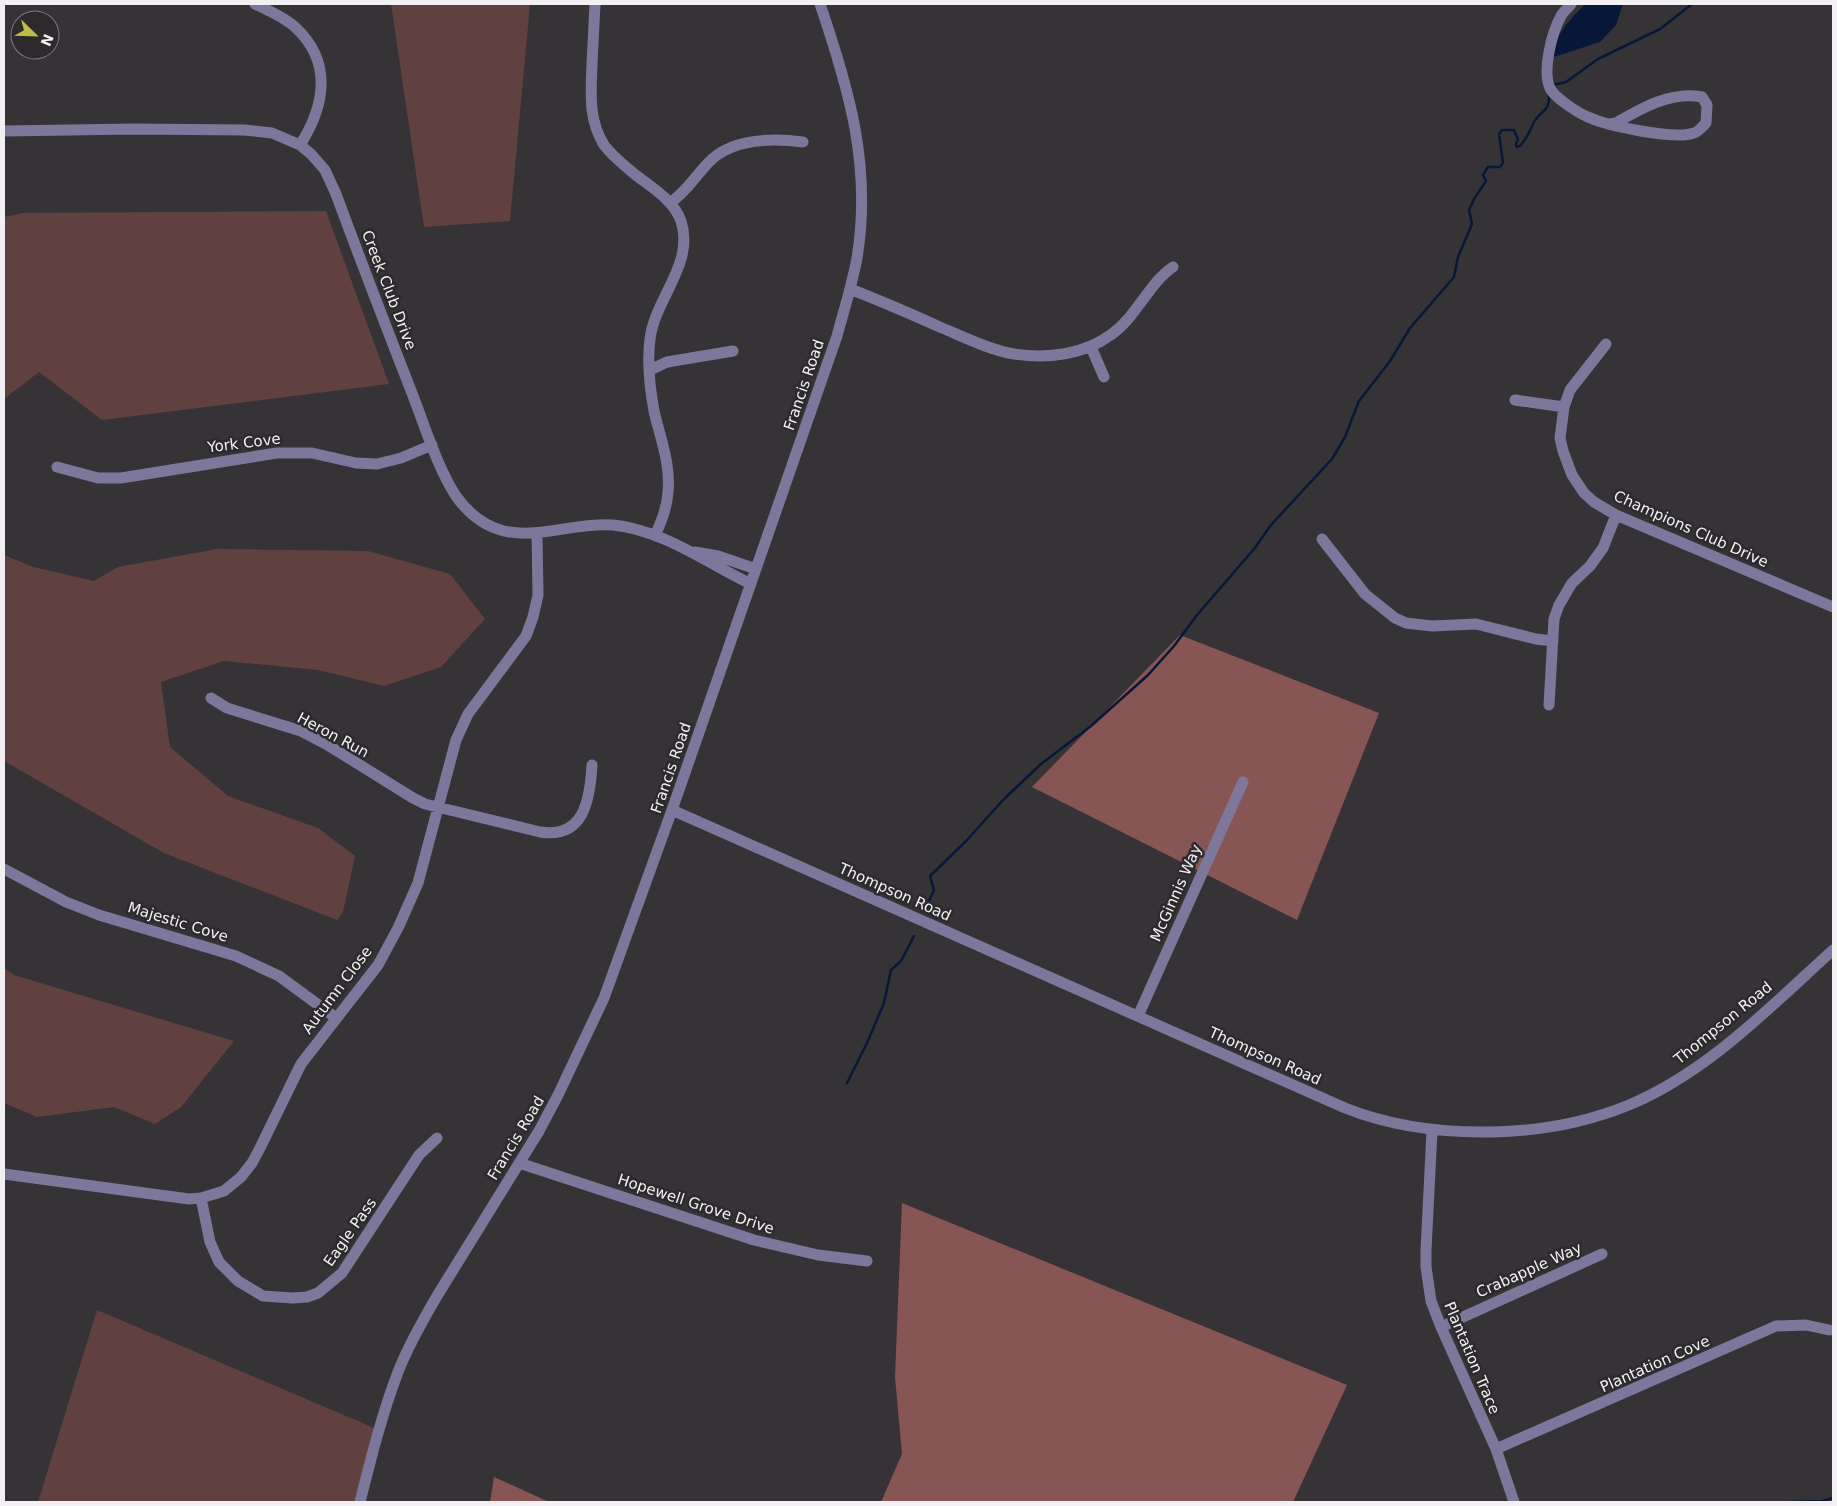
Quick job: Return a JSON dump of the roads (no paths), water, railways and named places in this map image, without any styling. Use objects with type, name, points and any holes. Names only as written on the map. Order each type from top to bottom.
[{"type":"street","points":[[255,4],[294,26],[311,47],[317,58],[320,71],[321,98],[313,123],[300,145]]},
{"type":"street","points":[[595,4],[590,98],[596,130],[605,146],[617,160],[670,203],[680,219],[684,232],[683,257],[660,308],[650,338],[650,370],[654,408],[668,472],[668,492],[665,508],[655,536]]},
{"type":"street","name":"Francis Road","points":[[360,1502],[379,1430],[398,1371],[421,1323],[558,1095],[604,998],[672,810],[837,336],[857,256],[861,192],[859,153],[842,68],[820,4]]},
{"type":"street","points":[[1571,4],[1561,16],[1546,59],[1548,84],[1553,92],[1573,108],[1588,117],[1610,124],[1645,132],[1675,134],[1695,133],[1706,123],[1707,105],[1702,97],[1692,95],[1674,97],[1651,104],[1616,123],[1610,124]]},
{"type":"street","name":"Creek Club Drive","points":[[4,131],[124,129],[245,130],[272,133],[300,145],[325,170],[336,194],[432,445],[456,495],[466,509],[478,520],[490,527],[521,534],[537,534],[582,526],[612,525],[634,528],[691,552],[722,571],[751,584]]},
{"type":"street","points":[[670,203],[685,192],[707,164],[728,148],[765,140],[803,142]]},
{"type":"street","points":[[850,289],[970,340],[1013,354],[1058,356],[1091,347],[1112,334],[1132,316],[1158,280],[1174,267]]},
{"type":"street","name":"Champions Club Drive","points":[[1606,344],[1574,383],[1564,407],[1560,438],[1563,451],[1572,475],[1584,493],[1594,502],[1616,515],[1833,607]]},
{"type":"street","points":[[1091,347],[1104,377]]},
{"type":"street","points":[[650,370],[667,362],[732,351]]},
{"type":"street","points":[[1515,400],[1564,407]]},
{"type":"street","name":"York Cove","points":[[57,467],[98,478],[121,478],[277,453],[312,453],[356,463],[377,464],[402,458],[432,445]]},
{"type":"street","points":[[1549,706],[1554,619],[1559,605],[1572,583],[1590,566],[1603,548],[1616,515]]},
{"type":"street","name":"Autumn Close","points":[[4,1174],[190,1199],[201,1198],[224,1191],[241,1177],[252,1164],[301,1064],[378,965],[398,928],[418,883],[461,727],[477,702],[513,655],[528,630],[538,594],[537,534]]},
{"type":"street","points":[[1322,539],[1365,594],[1395,618],[1406,623],[1432,626],[1476,624],[1536,639],[1553,641]]},
{"type":"street","name":"Creek Club Drive","points":[[691,552],[718,556],[756,569]]},
{"type":"street","name":"Heron Run","points":[[211,698],[227,708],[301,731],[326,744],[413,798],[540,832],[552,834],[562,832],[575,823],[585,808],[591,784],[592,765]]},
{"type":"street","name":"McGinnis Way","points":[[1138,1016],[1243,782]]},
{"type":"street","name":"Thompson Road","points":[[672,810],[1345,1108],[1387,1123],[1432,1131],[1464,1133],[1540,1129],[1566,1125],[1630,1105],[1665,1086],[1708,1058],[1833,950]]},
{"type":"street","name":"Majestic Cove","points":[[4,869],[66,902],[90,912],[236,956],[279,976],[336,1018]]},
{"type":"street","name":"Plantation Trace","points":[[1432,1131],[1426,1267],[1432,1301],[1441,1326],[1496,1449],[1514,1502]]},
{"type":"street","name":"Eagle Pass","points":[[201,1198],[210,1242],[219,1262],[238,1281],[263,1296],[307,1297],[318,1293],[342,1273],[419,1155],[437,1138]]},
{"type":"street","name":"Hopewell Grove Drive","points":[[519,1162],[754,1240],[818,1255],[867,1261]]},
{"type":"street","name":"Crabapple Way","points":[[1441,1326],[1602,1254]]},
{"type":"street","name":"Plantation Cove","points":[[1496,1449],[1776,1326],[1806,1325],[1829,1330]]},
{"type":"water","points":[[1585,4],[1623,4],[1616,25],[1600,42],[1554,57],[1556,42],[1564,28]]},
{"type":"waterway","points":[[1553,85],[1566,82],[1598,59],[1660,29],[1692,4]]},
{"type":"waterway","points":[[925,909],[934,890],[930,876],[967,840],[1003,800],[1041,764],[1091,726],[1148,675],[1254,549],[1271,525],[1332,459],[1345,437],[1359,401],[1390,361],[1410,328],[1454,277],[1458,257],[1472,224],[1469,210],[1486,181],[1483,175],[1488,167],[1500,167],[1503,163],[1499,134],[1502,130],[1514,130],[1518,139],[1517,147],[1520,146],[1534,122],[1547,108],[1549,94]]},
{"type":"waterway","points":[[847,1083],[884,1003],[891,970],[901,961],[914,936]]},
{"type":"waterway","points":[[1790,1502],[1822,1501],[1833,1498]]}]
